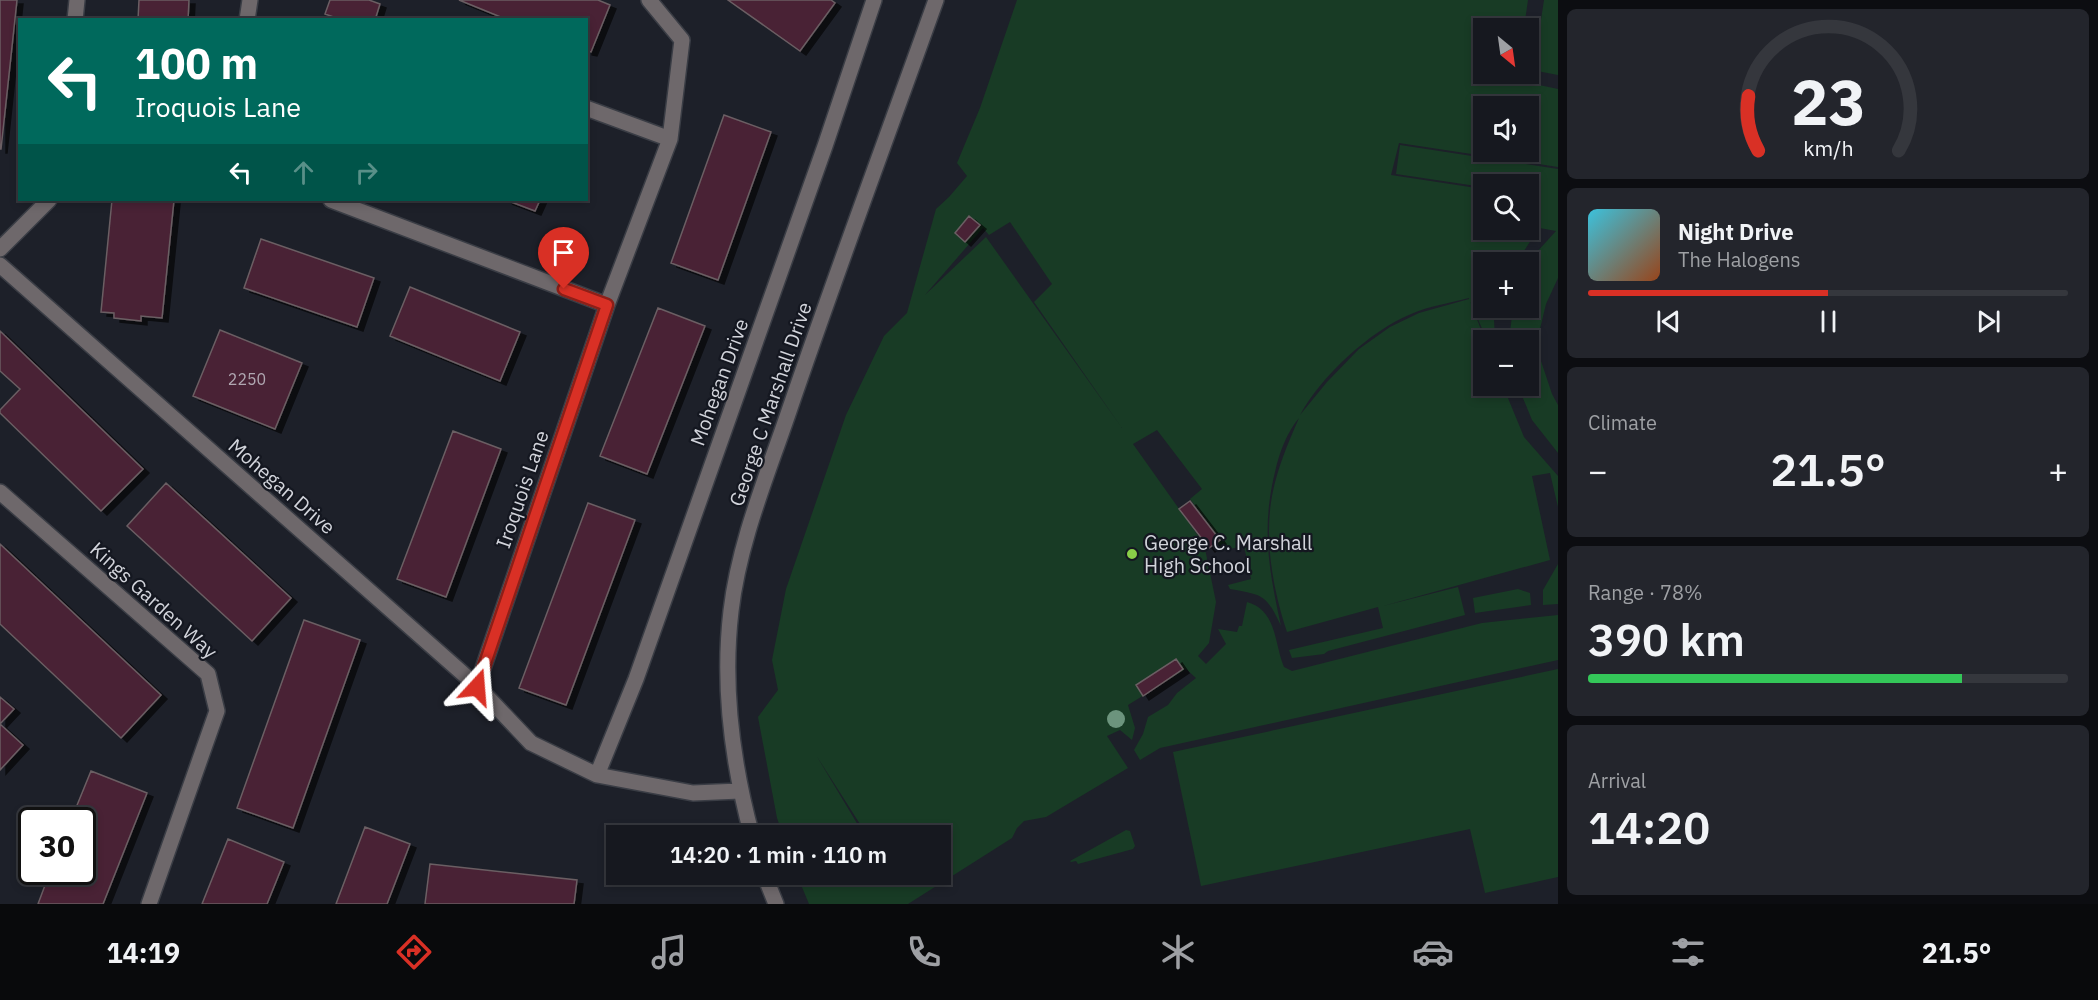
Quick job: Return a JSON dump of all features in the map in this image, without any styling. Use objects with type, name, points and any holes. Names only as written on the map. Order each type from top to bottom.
[{"type":"street","points":[[75,18],[77,0]]},
{"type":"street","points":[[247,18],[250,0]]},
{"type":"street","name":"Iroquois Lane","points":[[477,687],[607,305],[670,139],[681,40],[649,0]]},
{"type":"street","name":"Mohegan Drive","points":[[597,775],[636,679],[825,146],[874,0]]},
{"type":"street","name":"George C Marshall Drive","points":[[749,825],[740,791],[729,724],[727,666],[731,610],[742,552],[799,383],[936,0]]},
{"type":"street","points":[[588,109],[670,139]]},
{"type":"street","points":[[0,249],[48,201]]},
{"type":"street","points":[[334,201],[607,305]]},
{"type":"street","name":"Mohegan Drive","points":[[0,265],[477,687],[531,743],[597,775],[693,793],[740,791]]},
{"type":"street","name":"Kings Garden Way","points":[[0,492],[208,674],[217,711],[149,904]]},
{"type":"street","points":[[768,885],[776,904]]},
{"type":"green space","name":"George C. Marshall High School","points":[[1017,0],[1528,0],[1525,18],[1473,18],[1473,84],[1534,84],[1558,89],[1558,167],[1525,162],[1539,162],[1539,96],[1473,96],[1473,154],[1399,143],[1391,175],[1473,187],[1473,240],[1531,240],[1523,252],[1473,252],[1473,308],[1470,301],[1473,318],[1477,318],[1481,330],[1473,330],[1473,396],[1507,396],[1524,437],[1558,476],[1558,507],[1550,473],[1532,476],[1550,560],[1383,606],[1458,587],[1465,615],[1328,651],[1324,654],[1292,658],[1289,650],[1383,628],[1378,607],[1287,632],[1271,565],[1269,530],[1272,496],[1277,476],[1299,418],[1287,436],[1279,458],[1268,512],[1270,568],[1281,626],[1267,602],[1262,598],[1230,589],[1228,585],[1251,579],[1244,546],[1225,550],[1216,542],[1220,539],[1190,499],[1202,489],[1157,430],[1133,444],[1204,544],[1216,602],[1209,643],[1198,656],[1206,664],[1226,644],[1218,629],[1237,632],[1239,626],[1242,626],[1247,602],[1264,612],[1273,628],[1284,667],[1292,671],[1482,623],[1558,615],[1558,660],[1160,748],[1140,760],[1134,750],[1143,734],[1148,717],[1168,705],[1177,693],[1196,678],[1186,669],[1128,705],[1135,728],[1132,740],[1120,730],[1107,736],[1128,768],[1046,817],[1024,821],[1012,838],[951,877],[951,825],[861,825],[816,755],[858,825],[779,825],[758,717],[778,690],[772,660],[786,589],[846,415],[884,336],[907,313],[936,209],[967,176],[957,163],[980,108]],"holes":[[[1010,222],[1052,284],[1034,302],[1122,428],[986,237],[925,295],[983,228],[989,235]],[[1469,298],[1419,313],[1390,327],[1359,349],[1327,382],[1300,415],[1320,385],[1334,370],[1379,331],[1418,311]]]},
{"type":"green space","points":[[1544,0],[1558,0],[1558,75],[1539,71],[1539,33]]},
{"type":"green space","points":[[1400,145],[1473,156],[1473,162],[1512,162],[1558,169],[1558,278],[1546,304],[1539,333],[1539,330],[1510,330],[1512,318],[1539,318],[1539,252],[1537,252],[1556,231],[1539,228],[1539,174],[1473,174],[1473,186],[1396,174]]},
{"type":"green space","name":"George C. Marshall High School","points":[[1477,318],[1494,318],[1495,330],[1483,330]]},
{"type":"green space","points":[[1539,333],[1541,361],[1558,405],[1558,453],[1532,420],[1522,396],[1539,396]]},
{"type":"green space","points":[[1558,564],[1558,604],[1543,605],[1543,590]]},
{"type":"green space","points":[[1518,589],[1530,593],[1531,605],[1475,613],[1473,598]]},
{"type":"green space","points":[[1558,669],[1558,877],[1485,893],[1470,829],[1201,886],[1173,752]]},
{"type":"green space","points":[[1126,830],[1130,831],[1135,846],[1133,849],[1078,864],[1076,861],[1070,861]]},
{"type":"green space","name":"George C. Marshall High School","points":[[801,885],[938,885],[908,904],[809,904]]},
{"type":"building","points":[[0,0],[17,0],[1,149],[0,149]]},
{"type":"building","points":[[139,0],[189,0],[188,18],[138,18]]},
{"type":"building","points":[[330,0],[369,0],[380,4],[376,18],[336,18],[325,14]]},
{"type":"building","points":[[459,0],[598,0],[610,5],[591,52],[588,51],[588,18],[503,18]]},
{"type":"building","points":[[728,0],[831,0],[835,3],[800,51]]},
{"type":"building","points":[[724,115],[771,132],[718,280],[671,263]]},
{"type":"building","points":[[112,201],[174,201],[162,318],[141,316],[141,321],[114,318],[114,313],[101,312]]},
{"type":"building","points":[[509,201],[540,201],[535,211]]},
{"type":"building","points":[[969,216],[980,225],[965,242],[955,233]]},
{"type":"building","points":[[261,239],[374,278],[357,327],[244,288]]},
{"type":"building","points":[[410,287],[520,332],[500,381],[390,336]]},
{"type":"building","points":[[658,308],[705,326],[647,474],[600,456]]},
{"type":"building","points":[[220,330],[302,363],[275,429],[193,396]]},
{"type":"building","points":[[0,331],[143,469],[101,511],[0,413],[0,410],[20,389],[0,371]]},
{"type":"building","points":[[453,431],[501,449],[446,597],[397,579]]},
{"type":"building","points":[[166,483],[291,598],[252,641],[127,526]]},
{"type":"building","points":[[1190,501],[1220,540],[1209,548],[1179,509]]},
{"type":"building","points":[[588,503],[635,520],[566,705],[519,688]]},
{"type":"building","points":[[0,544],[161,695],[121,738],[0,624]]},
{"type":"building","points":[[304,620],[360,640],[293,828],[237,808]]},
{"type":"building","points":[[1176,659],[1183,669],[1143,696],[1136,685]]},
{"type":"building","points":[[0,697],[14,709],[0,724]]},
{"type":"building","points":[[0,724],[23,745],[0,770]]},
{"type":"building","points":[[91,771],[147,793],[103,904],[38,904],[45,885],[96,885],[96,807],[76,807]]},
{"type":"building","points":[[365,827],[410,844],[387,904],[336,904]]},
{"type":"building","points":[[228,839],[284,862],[267,904],[202,904]]},
{"type":"building","points":[[430,864],[577,880],[574,904],[425,904]]},
{"type":"place","name":"George C. Marshall High School","points":[[1132,554]]},
{"type":"route","points":[[477,687],[607,305],[564,289]]}]
